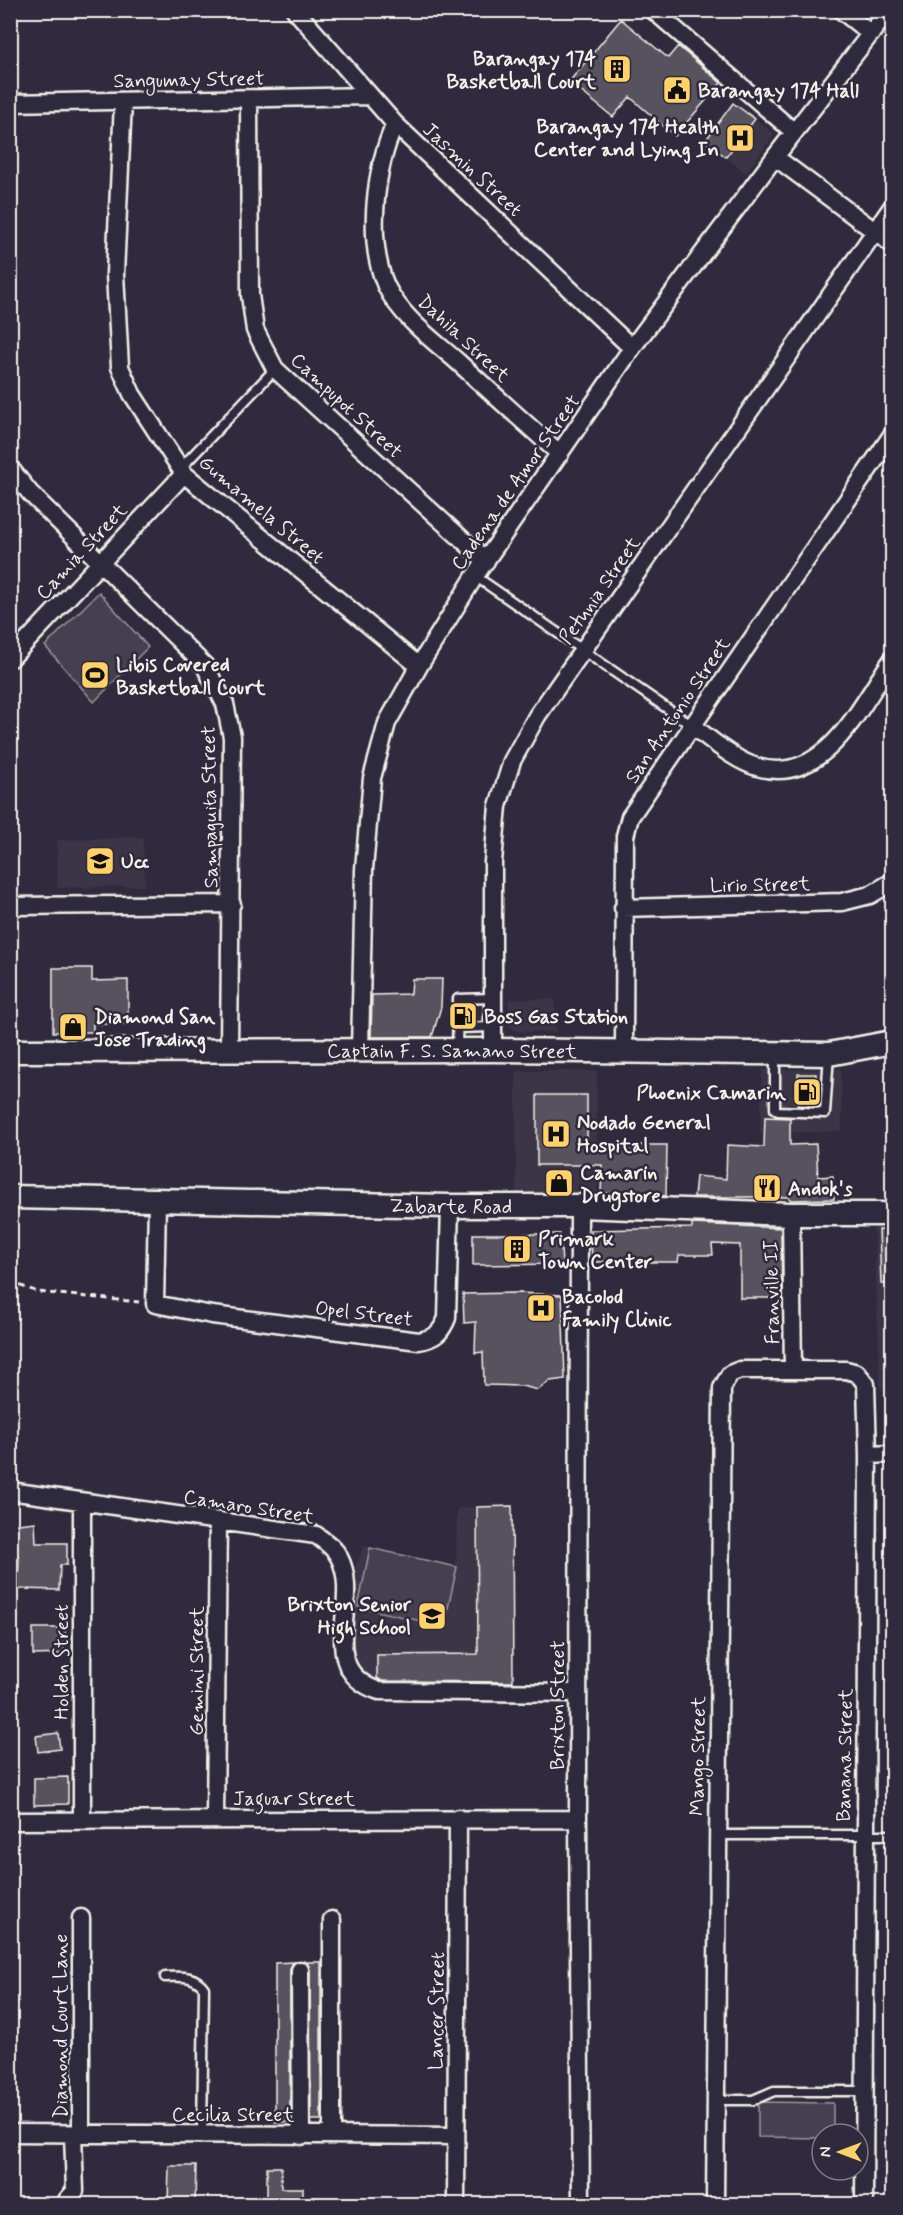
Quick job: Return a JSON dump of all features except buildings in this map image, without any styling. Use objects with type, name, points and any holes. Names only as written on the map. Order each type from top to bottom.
[{"type":"main road","name":"Captain F. S. Samano Street","points":[[10,1051],[624,1050],[830,1054],[892,1042]]},
{"type":"main road","name":"Zabarte Road","points":[[10,1197],[157,1202],[579,1206],[791,1214],[892,1214]]},
{"type":"street","name":"Jasmin Street","points":[[295,10],[395,124],[632,348]]},
{"type":"street","points":[[653,10],[794,132]]},
{"type":"street","points":[[842,10],[871,34]]},
{"type":"street","name":"Cadena de Amor Street","points":[[360,1050],[364,869],[372,778],[387,723],[419,666],[475,576],[632,348],[889,10]]},
{"type":"street","name":"Sangumay Street","points":[[10,103],[369,96]]},
{"type":"street","name":"Campupot Street","points":[[249,99],[250,295],[255,330],[275,369],[486,561]]},
{"type":"street","name":"Gumamela Street","points":[[123,102],[116,274],[120,367],[132,394],[182,471],[419,666]]},
{"type":"street","name":"Dahila Street","points":[[395,124],[383,152],[375,205],[377,248],[386,286],[409,318],[560,454]]},
{"type":"street","points":[[775,157],[892,244]]},
{"type":"street","name":"Petunia Street","points":[[493,1050],[493,862],[498,806],[512,761],[537,716],[892,207]]},
{"type":"street","name":"San Antonio Street","points":[[624,1050],[623,908],[625,836],[630,817],[892,435]]},
{"type":"street","name":"Sampaguita Street","points":[[10,468],[30,493],[205,666],[225,704],[232,737],[232,904],[228,1050]]},
{"type":"street","name":"Camia Street","points":[[10,659],[182,471]]},
{"type":"street","points":[[691,725],[726,751],[756,766],[790,770],[813,762],[830,749],[892,660]]},
{"type":"street","name":"Lirio Street","points":[[623,908],[842,903],[870,896],[892,882]]},
{"type":"street","points":[[10,906],[232,904]]},
{"type":"street","points":[[155,1304],[157,1202]]},
{"type":"street","name":"Opel Street","points":[[155,1304],[212,1315],[419,1341],[434,1338],[443,1329],[447,1318],[450,1206]]},
{"type":"street","name":"Brixton Street","points":[[579,1206],[578,1819],[581,2205]]},
{"type":"street","name":"Franville II","points":[[791,1214],[793,1370]]},
{"type":"street","name":"Mango Street","points":[[715,2205],[714,2100],[722,1388],[730,1374],[740,1370],[793,1370]]},
{"type":"street","name":"Banana Street","points":[[793,1370],[846,1370],[862,1378],[866,1390],[868,1455],[864,1835],[864,2205]]},
{"type":"street","points":[[868,1455],[892,1454]]},
{"type":"street","name":"Camaro Street","points":[[10,1491],[82,1503],[316,1534],[331,1546],[339,1557],[345,1574],[344,1654],[351,1674],[363,1686],[379,1691],[578,1693]]},
{"type":"street","name":"Holden Street","points":[[82,1503],[82,1820]]},
{"type":"street","name":"Gemini Street","points":[[215,1820],[218,1522]]},
{"type":"street","name":"Lancer Street","points":[[456,2205],[458,1818]]},
{"type":"street","name":"Jaguar Street","points":[[10,1821],[578,1819]]},
{"type":"street","name":"Diamond Court Lane","points":[[67,2200],[75,2192],[81,1918]]},
{"type":"street","points":[[332,1920],[332,2135]]},
{"type":"street","points":[[300,1970],[301,2136]]},
{"type":"street","name":"Cecilia Street","points":[[10,2133],[456,2136]]},
{"type":"lane","points":[[182,471],[275,369]]},
{"type":"lane","points":[[475,576],[584,649],[691,725]]},
{"type":"lane","points":[[457,1051],[458,999],[492,998]]},
{"type":"lane","points":[[458,1028],[492,1027]]},
{"type":"lane","points":[[775,1054],[776,1111],[825,1113],[830,1054]]},
{"type":"lane","points":[[717,1835],[892,1835]]},
{"type":"lane","points":[[165,1977],[191,1977],[199,1981],[204,1988],[202,2136]]},
{"type":"lane","points":[[714,2100],[753,2100],[774,2091],[864,2091]]},
{"type":"path","points":[[10,1282],[38,1292],[155,1304]]},
{"type":"shaded area","name":"Barangay 174 Health Center and Lying In","points":[[733,103],[775,134],[746,173],[705,141]]},
{"type":"shaded area","name":"Libis Covered Basketball Court","points":[[99,592],[148,647],[94,702],[45,646]]},
{"type":"shaded area","points":[[143,837],[145,886],[57,888],[57,840]]},
{"type":"shaded area","points":[[509,999],[555,999],[556,1032],[517,1032],[509,1025]]},
{"type":"shaded area","points":[[841,1069],[842,1131],[760,1134],[762,1070]]},
{"type":"shaded area","name":"Nodado General Hospital","points":[[516,1071],[597,1071],[597,1198],[516,1198]]},
{"type":"shaded area","points":[[874,1223],[892,1223],[892,1390],[880,1390]]},
{"type":"shaded area","name":"Brixton Senior High School","points":[[512,1506],[513,1686],[377,1687],[350,1666],[350,1583],[363,1546],[456,1567],[457,1508]]},
{"type":"shaded area","points":[[370,1548],[457,1567],[444,1626],[358,1607]]},
{"type":"shaded area","points":[[758,2102],[833,2103],[833,2122],[810,2122],[810,2138],[758,2137]]},
{"type":"place","name":"Barangay 174 Basketball Court","points":[[617,69]]},
{"type":"place","name":"Barangay 174 Hall","points":[[677,90]]},
{"type":"place","name":"Barangay 174 Health Center and Lying In","points":[[740,138]]},
{"type":"place","name":"Libis Covered Basketball Court","points":[[95,675]]},
{"type":"place","name":"Ucc","points":[[100,861]]},
{"type":"place","name":"Boss Gas Station","points":[[463,1016]]},
{"type":"place","name":"Diamond San Jose Trading","points":[[73,1027]]},
{"type":"place","name":"Phoenix Camarin","points":[[807,1092]]},
{"type":"place","name":"Nodado General Hospital","points":[[556,1134]]},
{"type":"place","name":"Camarin Drugstore","points":[[559,1183]]},
{"type":"place","name":"Andok's","points":[[767,1188]]},
{"type":"place","name":"Primark Town Center","points":[[517,1249]]},
{"type":"place","name":"Bacolod Family Clinic","points":[[541,1308]]},
{"type":"place","name":"Brixton Senior High School","points":[[432,1616]]}]
